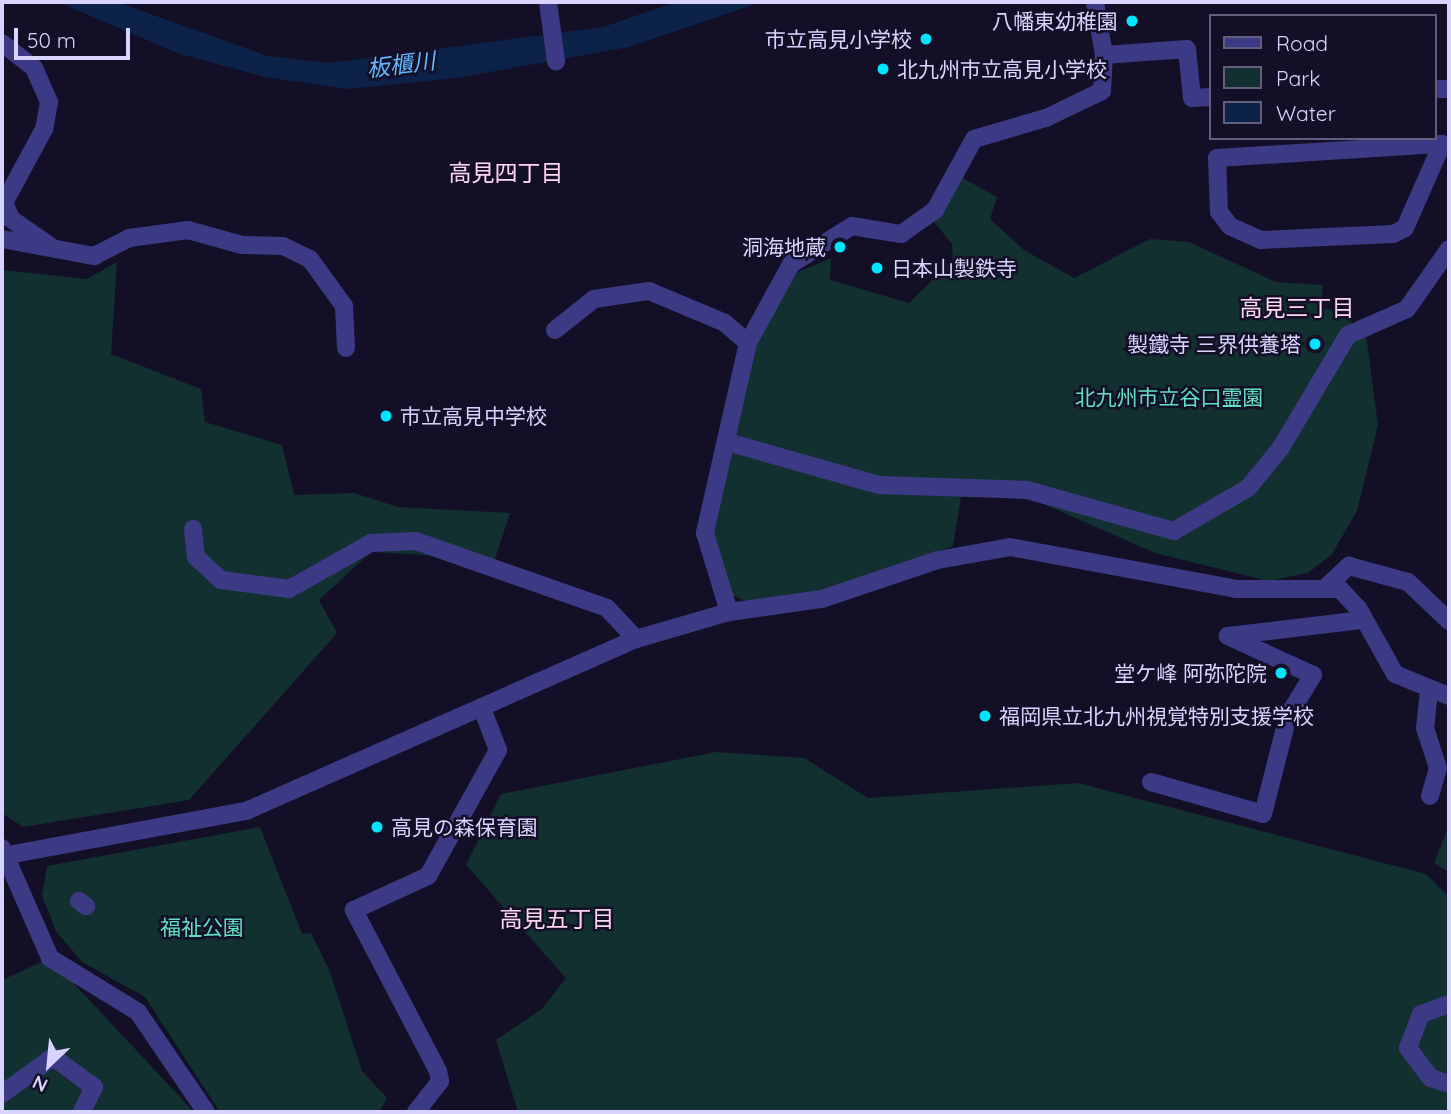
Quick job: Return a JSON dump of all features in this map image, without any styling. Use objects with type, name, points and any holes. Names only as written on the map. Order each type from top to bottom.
[{"type":"street","points":[[548,2],[556,61]]},
{"type":"street","points":[[729,612],[705,533],[748,343],[791,264],[852,226],[901,234],[935,210],[974,139],[1046,118],[1102,91],[1104,55],[1095,2]]},
{"type":"street","points":[[2,43],[34,68],[49,102],[44,129],[4,203],[11,219],[56,250]]},
{"type":"street","points":[[1104,55],[1187,49],[1192,98],[1210,97]]},
{"type":"street","points":[[1446,146],[1405,228],[1393,234],[1261,240],[1230,226],[1219,212],[1217,158],[1446,146]]},
{"type":"street","points":[[2,239],[94,256],[129,238],[188,230],[242,244],[283,247],[310,259],[344,306],[346,348]]},
{"type":"street","points":[[727,442],[879,485],[1027,490],[1174,531],[1248,488],[1280,449],[1349,335],[1406,309],[1449,249]]},
{"type":"street","points":[[555,330],[594,299],[649,291],[725,323],[748,343]]},
{"type":"street","points":[[193,529],[197,557],[221,580],[289,589],[371,543],[416,541],[607,608],[636,639]]},
{"type":"street","points":[[206,1112],[138,1012],[50,958],[34,926],[5,851],[246,811],[484,711],[636,639],[729,612],[821,599],[937,560],[1010,547],[1236,589],[1340,589],[1363,620],[1395,674],[1429,691],[1449,696]]},
{"type":"street","points":[[1325,588],[1349,566],[1408,582],[1449,621]]},
{"type":"street","points":[[1151,782],[1263,814],[1288,716],[1312,675],[1228,636],[1363,620]]},
{"type":"street","points":[[1429,691],[1425,728],[1438,768],[1430,796]]},
{"type":"street","points":[[416,1112],[440,1081],[438,1070],[354,910],[428,876],[498,750],[484,711]]},
{"type":"street","points":[[1449,1004],[1421,1014],[1408,1048],[1426,1073],[1449,1084]]},
{"type":"street","points":[[2,1094],[53,1056],[93,1087],[82,1112]]},
{"type":"green space","name":"北九州市立谷口霊園","points":[[959,176],[997,197],[990,219],[1024,250],[1074,278],[1150,239],[1189,242],[1276,282],[1323,285],[1321,308],[1353,314],[1351,323],[1366,334],[1378,425],[1357,511],[1332,554],[1308,573],[1268,581],[1155,553],[1023,495],[961,497],[953,546],[835,588],[753,604],[732,595],[711,529],[762,323],[789,276],[831,258],[830,280],[909,303],[953,260],[952,244],[934,222]]},
{"type":"green space","points":[[117,262],[111,354],[201,389],[205,422],[282,445],[294,495],[354,493],[398,507],[510,513],[495,559],[371,552],[319,600],[337,633],[189,800],[23,827],[2,813],[2,270],[87,279]]},
{"type":"green space","points":[[716,752],[804,758],[868,798],[1078,783],[1426,874],[1449,897],[1449,1112],[518,1112],[496,1040],[542,1009],[566,978],[466,865],[501,794]]},
{"type":"green space","points":[[1449,825],[1449,872],[1434,863]]},
{"type":"green space","name":"福祉公園","points":[[260,827],[302,934],[311,933],[330,972],[362,1071],[387,1098],[379,1112],[220,1112],[145,997],[82,962],[56,931],[42,896],[47,866]]},
{"type":"green space","points":[[50,958],[194,1112],[2,1112],[2,980]]},
{"type":"water","name":"板櫃川","points":[[58,2],[117,2],[268,56],[329,63],[603,27],[676,2],[761,2],[629,47],[457,78],[348,89],[265,77],[180,54]]},
{"type":"place","name":"八幡東幼稚園","points":[[1132,21]]},
{"type":"place","name":"市立高見小学校","points":[[926,39]]},
{"type":"place","name":"北九州市立高見小学校","points":[[883,69]]},
{"type":"place","name":"洞海地蔵","points":[[840,247]]},
{"type":"place","name":"日本山製鉄寺","points":[[877,268]]},
{"type":"place","name":"製鐵寺 三界供養塔","points":[[1315,344]]},
{"type":"place","name":"市立高見中学校","points":[[386,416]]},
{"type":"place","name":"堂ケ峰 阿弥陀院","points":[[1281,673]]},
{"type":"place","name":"福岡県立北九州視覚特別支援学校","points":[[985,716]]},
{"type":"place","name":"高見の森保育園","points":[[377,827]]},
{"type":"district","name":"高見四丁目","points":[[506,173]]},
{"type":"district","name":"高見三丁目","points":[[1297,308]]},
{"type":"district","name":"高見五丁目","points":[[557,919]]}]
